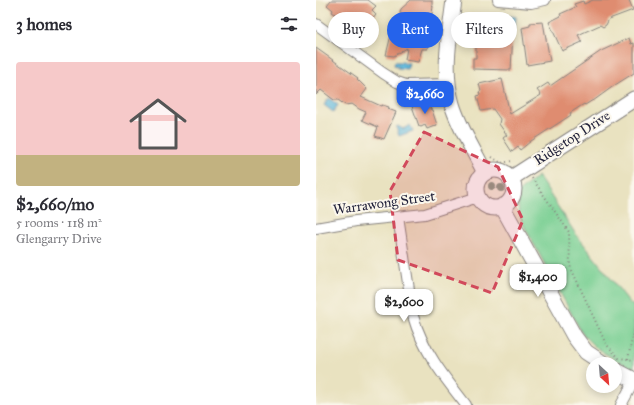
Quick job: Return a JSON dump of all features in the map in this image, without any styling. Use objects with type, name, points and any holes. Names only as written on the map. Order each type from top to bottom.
[{"type":"street","points":[[454,0],[447,64],[448,84],[452,104],[485,173]]},
{"type":"street","points":[[498,0],[531,3],[545,0]]},
{"type":"street","points":[[316,24],[397,82],[406,85],[448,84]]},
{"type":"street","name":"Ridgetop Drive","points":[[514,176],[634,99]]},
{"type":"street","points":[[490,171],[499,171],[507,175],[514,176],[513,194],[502,206],[488,207],[480,201],[476,192],[478,181],[485,173],[490,171]]},
{"type":"street","name":"Warrawong Street","points":[[316,228],[351,221],[430,213],[478,197]]},
{"type":"street","points":[[502,206],[574,336],[586,352],[594,357]]},
{"type":"street","points":[[398,217],[413,316],[418,330],[433,361],[466,405]]},
{"type":"street","points":[[621,405],[634,380],[622,374]]},
{"type":"path","points":[[488,152],[493,159],[501,163],[512,161],[514,176],[524,184],[532,178],[568,232],[570,266],[606,344],[619,358],[634,360]]},
{"type":"path","points":[[628,359],[634,329]]},
{"type":"highlighted area","points":[[424,132],[498,167],[523,220],[492,293],[398,260],[390,191]]},
{"type":"green space","points":[[538,176],[575,233],[630,303],[634,306],[634,370],[622,363],[622,357],[611,357],[597,349],[583,335],[522,222],[519,213],[517,193]]},
{"type":"water","points":[[395,61],[404,62],[405,64],[409,63],[407,69],[398,68],[398,66],[394,65]]},
{"type":"water","points":[[329,98],[338,105],[333,112],[324,105]]},
{"type":"water","points":[[410,125],[413,131],[399,136],[396,127],[398,126],[403,129]]},
{"type":"building","points":[[331,0],[368,0],[376,6],[372,10],[374,12],[332,12],[333,10],[327,5]]},
{"type":"building","points":[[411,0],[432,0],[432,12],[400,12],[401,9]]},
{"type":"building","points":[[593,0],[629,0],[633,10],[609,19],[603,27],[600,25],[578,35],[582,42],[562,51],[549,22],[561,16],[560,14],[576,7],[574,4],[583,1],[584,4]]},
{"type":"building","points":[[543,22],[550,61],[527,65],[522,28],[530,26],[530,23]]},
{"type":"building","points":[[629,38],[631,44],[634,43],[634,73],[593,101],[585,105],[584,104],[570,113],[571,115],[520,150],[518,147],[512,152],[503,138],[507,135],[499,124],[500,119],[493,109],[481,111],[477,96],[480,95],[479,92],[481,91],[479,84],[502,79],[510,114],[541,95],[537,90],[548,83],[550,86],[601,51]]},
{"type":"building","points":[[316,48],[358,78],[357,79],[367,89],[361,97],[381,106],[389,107],[388,109],[396,112],[384,139],[375,136],[378,127],[362,120],[366,112],[352,104],[345,105],[338,100],[334,100],[321,90],[316,95]]},
{"type":"building","points":[[388,48],[407,48],[394,56],[386,55]]},
{"type":"building","points":[[407,48],[427,48],[422,49],[418,62],[405,60]]},
{"type":"building","points":[[476,48],[512,48],[511,70],[473,69],[473,58],[476,58]]},
{"type":"building","points":[[427,101],[437,125],[427,129],[425,125],[421,127],[419,126],[412,106]]}]
